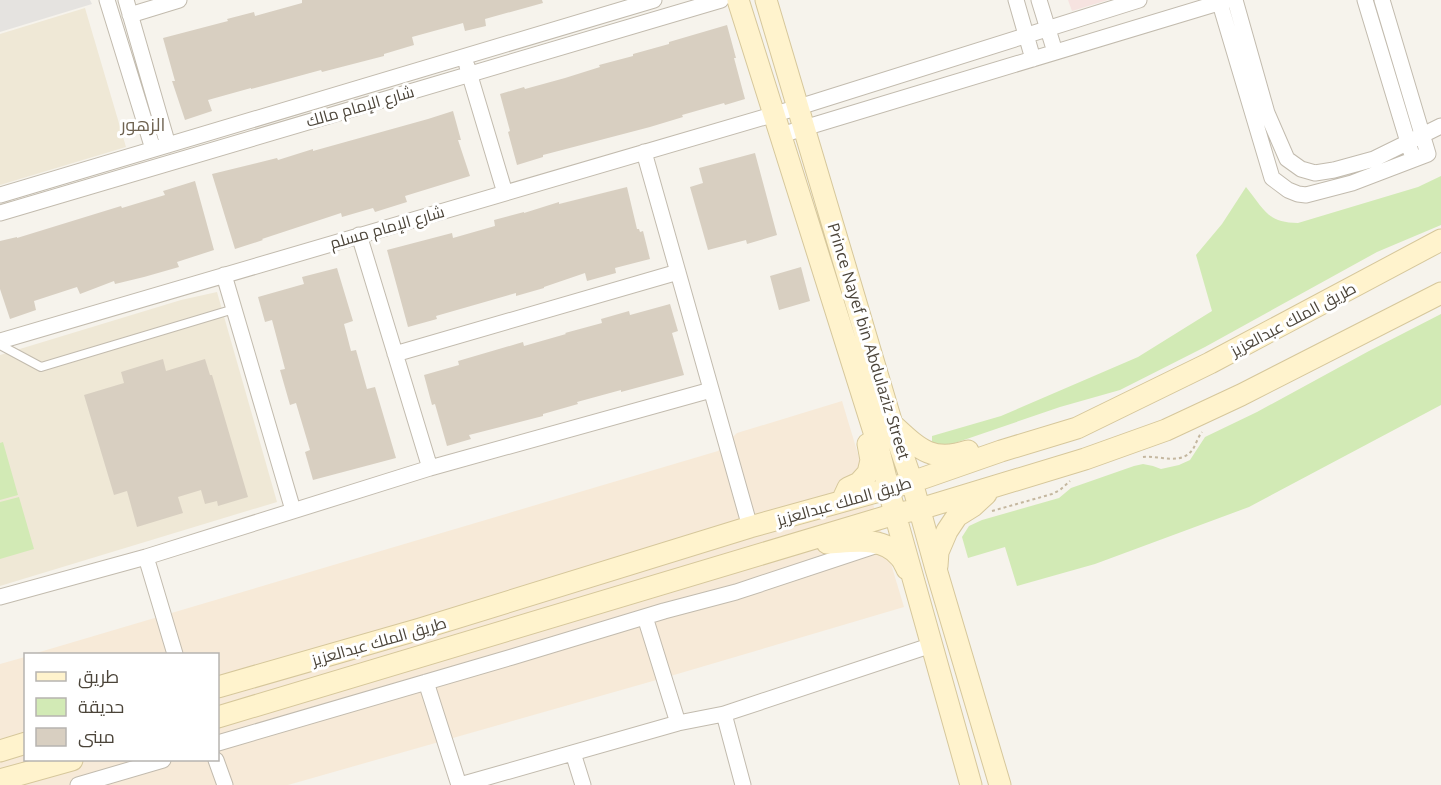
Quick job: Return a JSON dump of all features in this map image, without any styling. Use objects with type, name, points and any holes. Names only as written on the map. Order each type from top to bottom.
[{"type":"main road","name":"Prince Nayef bin Abdulaziz Street","points":[[738,0],[781,135],[883,429],[912,482],[1000,785]]},
{"type":"main road","name":"Prince Nayef bin Abdulaziz Street","points":[[766,0],[805,127],[883,429],[889,489],[895,514],[971,785]]},
{"type":"main road","name":"طريق الملك عبدالعزيز","points":[[219,687],[420,629],[750,527],[889,489],[1001,450],[1077,428],[1210,363],[1441,240]]},
{"type":"main road","name":"طريق الملك عبدالعزيز","points":[[219,717],[1085,459],[1166,430],[1241,396],[1441,293]]},
{"type":"main road","points":[[841,502],[848,488],[859,483],[868,473],[871,460],[868,444],[883,429],[921,450],[942,456],[955,456],[982,447],[1001,450]]},
{"type":"main road","points":[[936,569],[938,552],[947,531],[957,516],[973,506],[994,487]]},
{"type":"main road","points":[[797,544],[866,542],[883,544],[898,555],[914,579]]},
{"type":"main road","points":[[0,751],[24,744]]},
{"type":"main road","points":[[0,780],[65,761]]},
{"type":"street","points":[[107,0],[161,147]]},
{"type":"street","points":[[161,147],[128,7],[179,0]]},
{"type":"street","name":"شارع الإمام مالك","points":[[0,195],[465,56],[615,5],[654,0]]},
{"type":"street","name":"شارع الإمام مالك","points":[[0,213],[721,0]]},
{"type":"street","points":[[1016,0],[1033,58]]},
{"type":"street","points":[[1039,0],[1055,52]]},
{"type":"street","name":"شارع الإمام مسلم","points":[[0,343],[799,107],[1139,0]]},
{"type":"street","points":[[1365,0],[1408,142],[1428,154]]},
{"type":"street","points":[[1384,0],[1428,154]]},
{"type":"street","points":[[1226,1],[1272,178],[1292,192],[1306,195],[1352,183],[1428,154]]},
{"type":"street","points":[[1226,1],[1287,159],[1302,169],[1315,173],[1374,159],[1441,126]]},
{"type":"street","points":[[781,135],[1226,1]]},
{"type":"street","points":[[465,56],[506,192]]},
{"type":"street","points":[[644,152],[750,527]]},
{"type":"street","points":[[1292,192],[1302,169]]},
{"type":"street","points":[[359,236],[430,468]]},
{"type":"street","points":[[395,354],[678,272]]},
{"type":"street","points":[[224,275],[294,510]]},
{"type":"street","points":[[0,597],[146,557],[430,468],[711,390]]},
{"type":"street","points":[[219,743],[736,592],[883,544]]},
{"type":"street","points":[[146,557],[175,653]]},
{"type":"street","points":[[645,617],[678,723]]},
{"type":"street","points":[[426,682],[460,785],[678,723],[724,714],[932,645]]},
{"type":"street","points":[[724,714],[743,785]]},
{"type":"street","points":[[573,753],[583,785]]},
{"type":"street","points":[[78,785],[156,761]]},
{"type":"street","points":[[217,761],[225,785]]},
{"type":"lane","points":[[0,343],[41,367],[234,309]]},
{"type":"shaded area","points":[[0,0],[90,0],[92,4],[0,32]]},
{"type":"shaded area","points":[[1068,0],[1108,0],[1072,11]]},
{"type":"shaded area","points":[[85,8],[126,147],[0,185],[0,34]]},
{"type":"shaded area","points":[[217,292],[277,502],[0,586],[0,355],[181,300]]},
{"type":"shaded area","points":[[842,401],[904,607],[288,785],[0,785],[0,664],[24,657],[24,761],[219,761],[219,653],[36,653],[718,451],[737,433]]},
{"type":"green space","points":[[1441,176],[1441,225],[1377,252],[1205,347],[1120,390],[1060,407],[952,444],[936,446],[932,442],[932,436],[1001,416],[1138,357],[1212,311],[1196,255],[1222,224],[1246,187],[1267,213],[1279,220],[1298,223],[1418,187]]},
{"type":"green space","points":[[1441,314],[1441,405],[1249,507],[1095,564],[1017,586],[1005,547],[968,558],[962,537],[969,526],[982,520],[1059,498],[1071,488],[1134,466],[1143,464],[1161,469],[1179,465],[1190,460],[1205,437],[1257,412]]},
{"type":"green space","points":[[3,442],[18,495],[0,500],[0,443]]},
{"type":"green space","points":[[19,497],[34,549],[0,559],[0,502]]},
{"type":"building","points":[[302,0],[542,0],[543,3],[485,19],[486,26],[465,31],[463,23],[412,37],[414,45],[384,54],[384,56],[208,100],[212,111],[185,120],[172,81],[175,81],[163,38],[254,12],[255,16],[302,3]]},
{"type":"building","points":[[727,25],[745,99],[543,155],[543,157],[517,165],[500,94],[565,78],[669,44],[669,42]]},
{"type":"building","points":[[453,111],[461,140],[458,140],[470,176],[405,196],[407,202],[375,212],[373,208],[342,217],[341,213],[235,249],[212,174],[277,158],[278,160],[313,149],[313,151]]},
{"type":"building","points":[[755,153],[777,235],[747,244],[746,240],[708,250],[690,187],[703,183],[699,168]]},
{"type":"building","points":[[195,181],[214,250],[177,262],[179,267],[144,277],[115,284],[114,281],[80,294],[77,287],[34,301],[36,310],[10,319],[0,289],[0,241],[165,195],[163,191]]},
{"type":"building","points":[[627,187],[637,229],[640,232],[643,231],[650,259],[615,268],[616,273],[587,281],[585,273],[544,288],[516,296],[516,293],[436,316],[437,319],[408,327],[387,250],[452,233],[453,238],[495,226],[494,220],[559,202],[559,204]]},
{"type":"building","points":[[801,267],[810,301],[779,310],[770,276]]},
{"type":"building","points":[[337,268],[353,321],[344,324],[351,351],[356,350],[367,389],[375,387],[396,458],[313,480],[305,452],[310,450],[296,403],[290,405],[280,370],[285,369],[272,320],[265,322],[258,297],[304,284],[302,277]]},
{"type":"building","points":[[670,304],[678,331],[672,333],[684,375],[577,402],[578,404],[543,414],[543,416],[469,435],[471,439],[447,446],[424,375],[459,365],[458,361],[523,342],[524,346],[602,323],[601,319],[629,311],[630,315]]},
{"type":"building","points":[[163,359],[166,371],[205,359],[210,375],[212,375],[248,497],[218,506],[217,501],[205,504],[201,490],[178,497],[183,513],[137,527],[127,491],[114,495],[84,395],[124,383],[121,372]]},
{"type":"district","name":"الزهور","points":[[143,124]]}]
